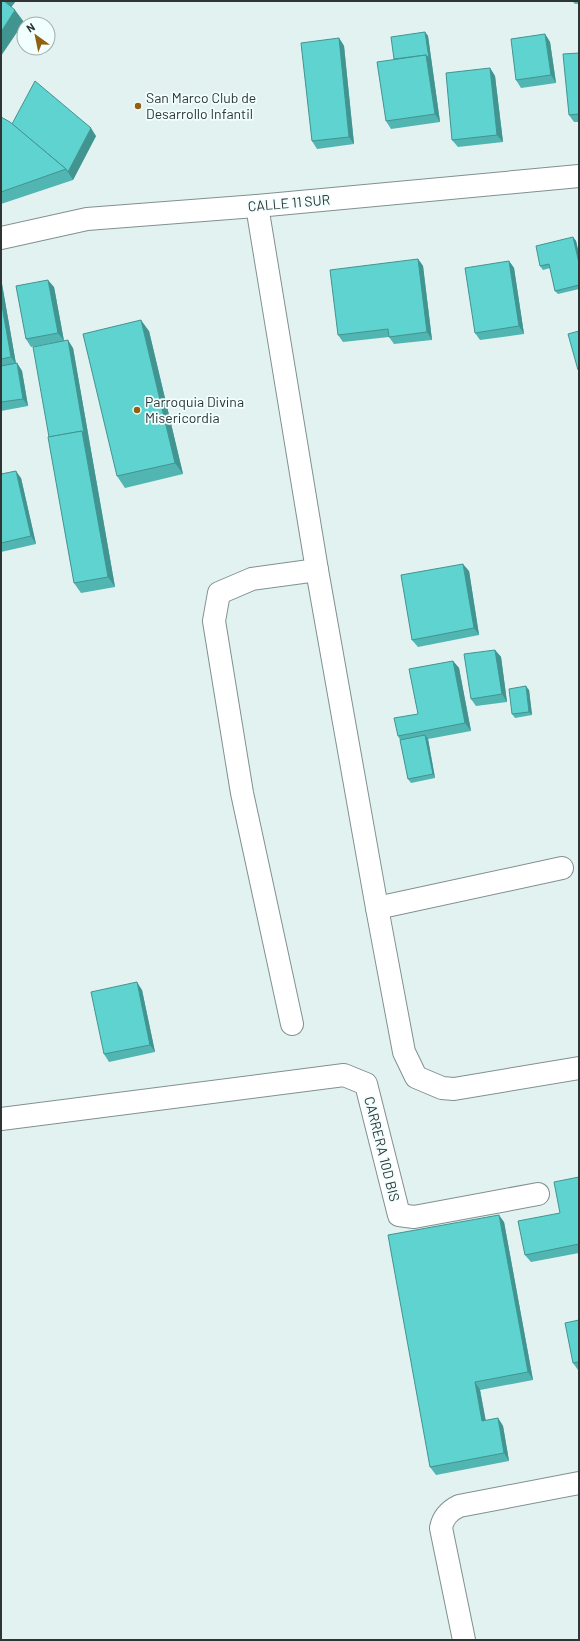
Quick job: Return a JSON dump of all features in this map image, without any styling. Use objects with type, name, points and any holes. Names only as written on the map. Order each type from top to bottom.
[{"type":"street","name":"CALLE 11 SUR","points":[[1,238],[87,219],[257,206],[579,176]]},
{"type":"street","points":[[257,206],[317,570],[404,1052],[416,1077],[442,1088],[454,1089],[579,1068]]},
{"type":"street","points":[[292,1024],[242,793],[214,621],[219,593],[252,579],[317,570]]},
{"type":"street","points":[[377,908],[562,868]]},
{"type":"street","name":"CARRERA 10D BIS","points":[[1,1119],[344,1075],[366,1084],[399,1215],[414,1217],[538,1194]]},
{"type":"street","points":[[464,1640],[440,1528],[443,1520],[451,1510],[459,1506],[579,1482]]},
{"type":"building","points":[[1,1],[4,1],[15,10],[1,32]]},
{"type":"building","points":[[425,32],[429,58],[426,55],[394,59],[391,37]]},
{"type":"building","points":[[545,34],[551,75],[516,80],[511,39]]},
{"type":"building","points":[[339,38],[349,137],[312,141],[301,43]]},
{"type":"building","points":[[579,53],[579,114],[569,115],[563,54]]},
{"type":"building","points":[[426,55],[435,114],[386,121],[377,62]]},
{"type":"building","points":[[490,68],[497,135],[452,140],[446,73]]},
{"type":"building","points":[[35,81],[91,128],[68,172],[12,124]]},
{"type":"building","points":[[1,117],[10,122],[66,169],[1,192]]},
{"type":"building","points":[[573,237],[579,263],[579,285],[555,291],[549,264],[540,266],[536,246]]},
{"type":"building","points":[[418,259],[427,332],[389,337],[388,329],[338,335],[330,270]]},
{"type":"building","points":[[509,261],[519,326],[475,333],[465,268]]},
{"type":"building","points":[[48,280],[58,333],[26,339],[16,286]]},
{"type":"building","points":[[1,300],[11,357],[1,359]]},
{"type":"building","name":"Parroquia Divina Misericordia","points":[[141,320],[175,463],[117,476],[83,334]]},
{"type":"building","points":[[579,331],[579,370],[578,370],[568,334]]},
{"type":"building","points":[[68,340],[84,433],[82,431],[49,437],[33,347]]},
{"type":"building","points":[[17,363],[23,399],[1,402],[1,366]]},
{"type":"building","points":[[82,431],[108,577],[74,583],[48,437]]},
{"type":"building","points":[[16,471],[31,536],[1,543],[1,474]]},
{"type":"building","points":[[463,564],[474,628],[412,640],[401,575]]},
{"type":"building","points":[[495,650],[502,694],[471,699],[464,654]]},
{"type":"building","points":[[453,661],[465,723],[398,736],[394,718],[418,714],[409,669]]},
{"type":"building","points":[[526,686],[529,712],[512,714],[509,689]]},
{"type":"building","points":[[425,735],[433,774],[408,779],[400,740]]},
{"type":"building","points":[[137,982],[150,1045],[104,1054],[91,992]]},
{"type":"building","points":[[579,1177],[579,1244],[525,1255],[518,1221],[560,1213],[554,1182]]},
{"type":"building","points":[[499,1215],[528,1372],[475,1382],[482,1421],[498,1418],[504,1453],[430,1467],[388,1235]]},
{"type":"building","points":[[579,1320],[579,1362],[573,1363],[565,1323]]},
{"type":"place","name":"San Marco Club de Desarrollo Infantil","points":[[138,106]]},
{"type":"place","name":"Parroquia Divina Misericordia","points":[[137,410]]}]
